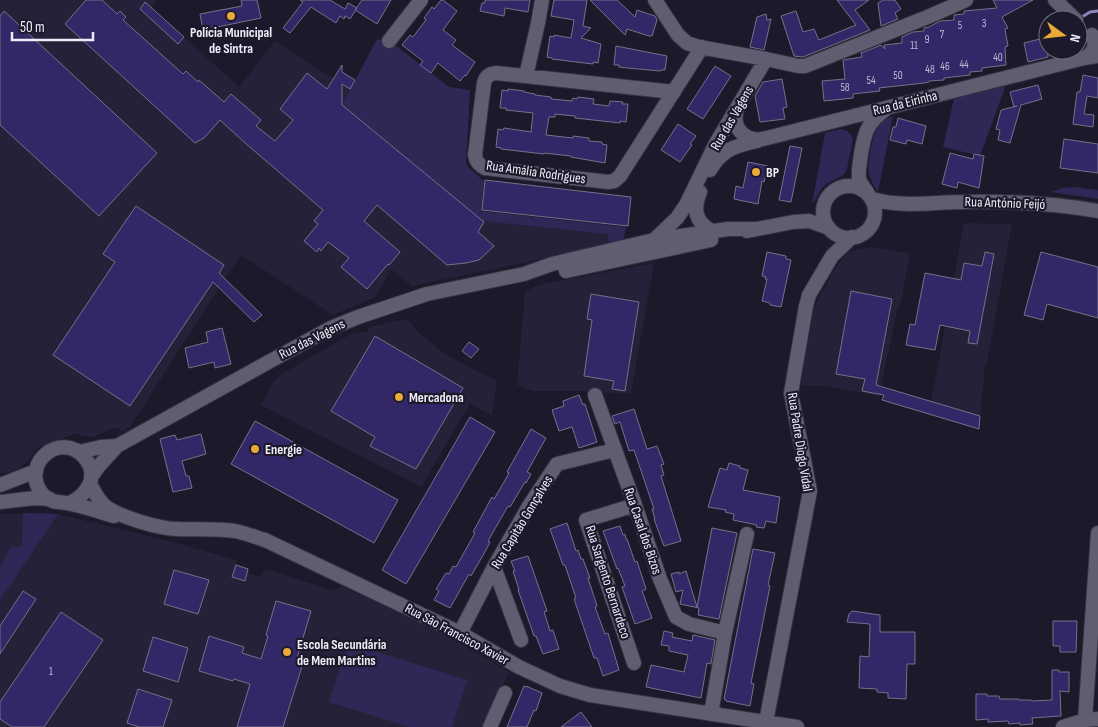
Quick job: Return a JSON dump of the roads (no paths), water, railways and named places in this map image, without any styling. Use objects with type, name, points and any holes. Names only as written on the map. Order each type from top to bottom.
[{"type":"street","points":[[389,40],[422,0]]},
{"type":"street","points":[[526,76],[542,0]]},
{"type":"street","points":[[656,0],[678,35],[687,43],[798,66],[805,66],[966,0]]},
{"type":"street","points":[[1054,0],[1065,10]]},
{"type":"street","points":[[1091,57],[1095,38]]},
{"type":"street","name":"Rua Amália Rodrigues","points":[[674,92],[496,73],[490,74],[486,77],[484,83],[475,155],[476,161],[485,168],[608,182],[614,181],[620,176],[674,92],[702,47]]},
{"type":"street","name":"Rua da Eirinha","points":[[763,139],[1091,57]]},
{"type":"street","name":"Rua das Vagens","points":[[91,480],[98,467],[117,446],[331,328],[428,294],[524,274],[552,264],[654,240],[677,218],[686,205],[716,143],[766,59]]},
{"type":"street","points":[[738,106],[736,123],[741,133],[751,139],[763,139]]},
{"type":"street","points":[[654,240],[728,229],[754,229],[809,221],[846,237],[859,236],[870,228],[875,214],[875,206],[859,178],[865,133],[874,119],[886,110],[897,106]]},
{"type":"street","points":[[839,120],[846,120],[855,126],[861,135],[862,146]]},
{"type":"street","name":"Rua das Vagens","points":[[712,231],[706,228],[698,218],[696,205],[710,171],[726,151],[735,146],[763,139]]},
{"type":"street","points":[[844,186],[859,167]]},
{"type":"street","points":[[793,222],[818,210],[830,194],[844,186],[860,188],[870,196]]},
{"type":"street","name":"Rua António Feijó","points":[[870,196],[892,204],[1018,203],[1074,206],[1098,211]]},
{"type":"street","points":[[826,201],[824,208],[825,222],[831,230]]},
{"type":"street","name":"Rua António Feijó","points":[[873,222],[892,210],[911,205]]},
{"type":"street","name":"Rua das Vagens","points":[[524,274],[551,274],[726,237],[754,229]]},
{"type":"street","name":"Rua Padre Diogo Vidal","points":[[831,230],[832,256]]},
{"type":"street","name":"Rua Padre Diogo Vidal","points":[[766,722],[810,491],[791,393],[806,306],[809,295],[832,256],[852,237]]},
{"type":"street","name":"Rua Casal dos Bizos","points":[[594,395],[660,579],[676,617],[689,624],[725,633]]},
{"type":"street","name":"Rua das Vagens","points":[[79,452],[101,447],[117,446]]},
{"type":"street","points":[[0,502],[35,498],[70,503],[84,494],[91,480],[90,467],[86,458],[79,452],[64,447],[47,453],[40,460],[36,471],[36,480],[43,495],[50,500]]},
{"type":"street","name":"Rua Capitão Gonçalves","points":[[460,633],[494,567],[529,506],[557,464],[614,450]]},
{"type":"street","points":[[0,485],[36,471]]},
{"type":"street","name":"Rua São Francisco Xavier","points":[[91,480],[96,494],[106,506],[127,517],[170,528],[227,530],[253,536],[460,633],[518,667],[560,686],[590,695],[796,727]]},
{"type":"street","name":"Rua São Francisco Xavier","points":[[70,503],[113,516],[127,517]]},
{"type":"street","name":"Rua Sargento Bernardeco","points":[[634,663],[586,520],[635,505]]},
{"type":"street","points":[[711,714],[725,633],[748,534]]},
{"type":"street","points":[[1064,727],[1092,719],[1098,534]]},
{"type":"street","points":[[494,567],[521,640]]},
{"type":"street","points":[[490,727],[505,693]]},
{"type":"waterway","points":[[1088,13],[1098,11]]},
{"type":"place","name":"Polícia Municipal de Sintra","points":[[231,16]]},
{"type":"place","name":"BP","points":[[756,172]]},
{"type":"place","name":"Mercadona","points":[[399,397]]},
{"type":"place","name":"Energie","points":[[255,449]]},
{"type":"place","name":"Escola Secundária de Mem Martins","points":[[287,652]]}]
